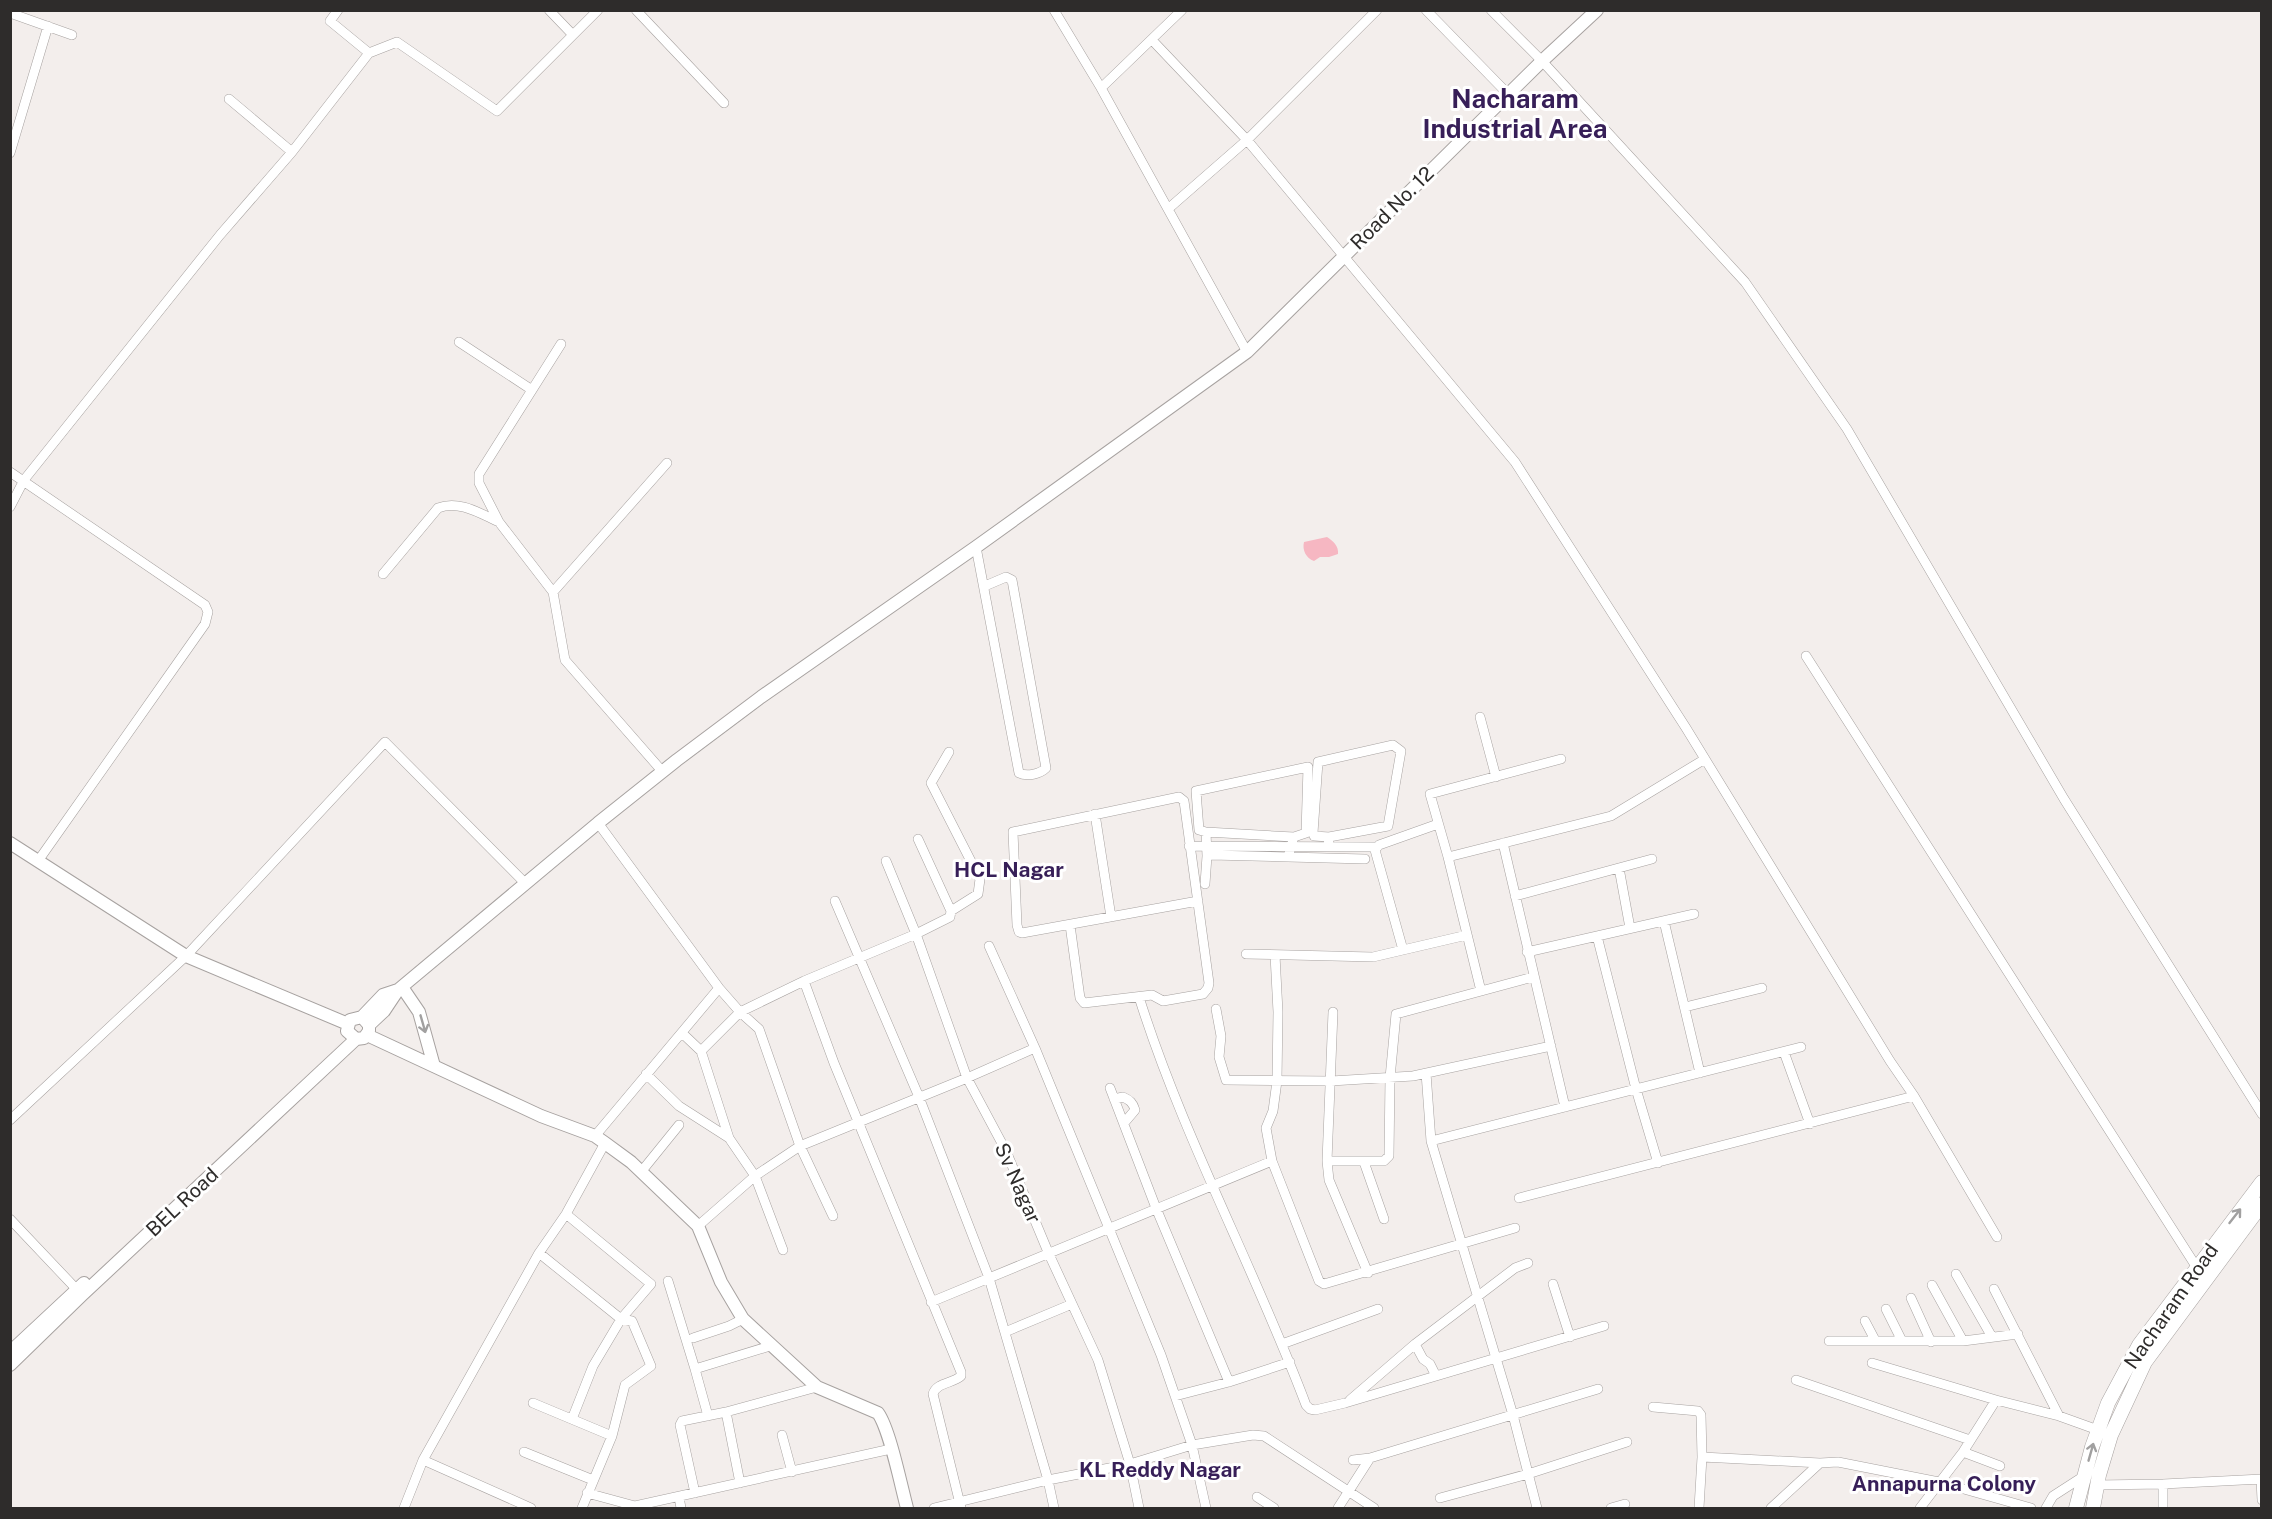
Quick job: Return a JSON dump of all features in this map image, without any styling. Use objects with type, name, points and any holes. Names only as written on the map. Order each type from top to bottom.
[{"type":"main road","name":"Nacharam Road","points":[[2093,1509],[2111,1435],[2133,1384],[2201,1273],[2262,1182]]},
{"type":"main road","name":"Nacharam Road","points":[[2076,1509],[2084,1476],[2108,1403],[2139,1345],[2262,1204]]},
{"type":"street","points":[[338,10],[330,21],[369,53]]},
{"type":"street","points":[[549,10],[572,34]]},
{"type":"street","points":[[10,507],[24,480],[220,235],[292,152],[369,53],[397,42],[497,111],[598,10]]},
{"type":"street","points":[[636,10],[724,103]]},
{"type":"street","points":[[1054,10],[1101,88],[1247,352]]},
{"type":"street","points":[[1101,88],[1182,10]]},
{"type":"street","points":[[1168,209],[1247,140],[1377,10]]},
{"type":"street","points":[[1426,10],[1508,94]]},
{"type":"street","points":[[1491,10],[1542,61],[1745,282],[1840,419],[2064,799],[2262,1114]]},
{"type":"street","name":"Road No. 12","points":[[976,547],[1247,352],[1508,94],[1597,10]]},
{"type":"street","points":[[10,13],[72,35]]},
{"type":"street","points":[[10,153],[48,26]]},
{"type":"street","points":[[1152,40],[1247,140],[1515,462],[1705,759],[1890,1061],[1914,1096],[1997,1237]]},
{"type":"street","points":[[229,99],[292,152]]},
{"type":"street","points":[[459,342],[532,390]]},
{"type":"street","points":[[561,344],[479,474],[479,483],[499,522],[553,592],[565,660],[662,771]]},
{"type":"street","points":[[553,592],[666,463]]},
{"type":"street","points":[[10,472],[205,606],[208,612],[205,624],[38,861]]},
{"type":"street","points":[[383,574],[438,508],[457,504],[499,522]]},
{"type":"street","points":[[976,547],[1019,773],[1023,775],[1040,773],[1046,768],[1012,580],[1006,577],[985,586]]},
{"type":"street","name":"BEL Road","points":[[10,1352],[80,1292],[319,1068],[358,1029],[383,995],[400,989],[662,771],[760,697],[976,547]]},
{"type":"street","points":[[1806,656],[2201,1273]]},
{"type":"street","points":[[1480,717],[1496,777]]},
{"type":"street","points":[[10,1120],[186,956],[385,742],[525,883]]},
{"type":"street","points":[[1393,745],[1401,751],[1388,826],[1329,842],[1314,836],[1313,833],[1318,762],[1393,745]]},
{"type":"street","points":[[949,752],[931,783],[980,879],[978,894],[951,911]]},
{"type":"street","points":[[1481,991],[1430,794],[1561,759]]},
{"type":"street","points":[[1448,857],[1611,816],[1705,759]]},
{"type":"street","points":[[1288,857],[1293,842],[1306,833],[1308,767],[1196,790],[1199,830],[1293,842]]},
{"type":"street","points":[[1070,925],[1080,998],[1084,1003],[1152,995],[1163,1001],[1203,994],[1208,988],[1198,900],[1184,801],[1179,797],[1013,832],[1019,932],[1070,925],[1198,900]]},
{"type":"street","points":[[1095,814],[1110,917]]},
{"type":"street","points":[[598,823],[719,988],[759,1029],[800,1146],[832,1216]]},
{"type":"street","points":[[1190,846],[1329,842],[1377,847],[1438,824]]},
{"type":"street","points":[[1205,884],[1206,832]]},
{"type":"street","points":[[701,1051],[740,1012],[804,981],[916,934],[950,917],[951,911],[918,839]]},
{"type":"street","points":[[10,843],[186,956],[358,1029],[541,1116],[594,1136],[605,1143],[698,1226],[722,1282],[743,1319],[770,1346],[818,1387],[878,1413],[891,1449],[907,1509]]},
{"type":"street","points":[[1503,843],[1565,1107]]},
{"type":"street","points":[[1377,847],[1376,853],[1403,950]]},
{"type":"street","points":[[1207,856],[1365,859]]},
{"type":"street","points":[[1515,896],[1652,859]]},
{"type":"street","name":"Sv Nagar","points":[[886,861],[916,934],[967,1078],[1006,1151],[1048,1252],[1098,1360],[1130,1464],[1139,1509]]},
{"type":"street","points":[[1620,868],[1630,928]]},
{"type":"street","points":[[835,901],[919,1097],[988,1278],[1048,1480],[1054,1509]]},
{"type":"street","points":[[1527,952],[1694,914]]},
{"type":"street","points":[[1664,921],[1701,1073]]},
{"type":"street","points":[[1246,954],[1373,957],[1467,935]]},
{"type":"street","points":[[1597,936],[1636,1089],[1658,1163]]},
{"type":"street","points":[[988,946],[1035,1048],[1161,1355],[1192,1445],[1206,1509]]},
{"type":"street","points":[[1275,955],[1278,1012],[1277,1081],[1273,1111],[1266,1128],[1272,1161],[1319,1281],[1324,1284],[1368,1273],[1515,1228]]},
{"type":"street","points":[[1327,1161],[1384,1161],[1389,1156],[1390,1078],[1396,1014],[1533,977]]},
{"type":"street","points":[[804,981],[834,1063],[961,1372],[958,1379],[937,1387],[933,1394],[961,1505]]},
{"type":"street","points":[[594,1136],[719,988]]},
{"type":"street","points":[[1685,1007],[1762,988]]},
{"type":"street","points":[[400,989],[419,1012],[434,1066]]},
{"type":"street","points":[[1139,997],[1148,1026],[1211,1186],[1310,1409],[1315,1410],[1346,1403],[1604,1326]]},
{"type":"street","points":[[1216,1009],[1221,1036],[1219,1058],[1226,1080],[1331,1081],[1390,1078],[1426,1073],[1551,1046]]},
{"type":"street","points":[[1333,1012],[1327,1161],[1329,1180],[1368,1273]]},
{"type":"street","points":[[682,1033],[701,1051],[729,1138],[755,1176],[783,1250]]},
{"type":"street","points":[[1431,1141],[1801,1047]]},
{"type":"street","points":[[698,1226],[755,1176],[800,1146],[1035,1048]]},
{"type":"street","points":[[1784,1052],[1810,1124]]},
{"type":"street","points":[[1426,1073],[1431,1141],[1513,1415],[1537,1509]]},
{"type":"street","points":[[646,1074],[679,1106],[729,1138]]},
{"type":"street","points":[[1110,1088],[1156,1208],[1228,1382]]},
{"type":"street","points":[[1114,1099],[1124,1096],[1134,1105],[1135,1110],[1132,1116],[1124,1123]]},
{"type":"street","points":[[1519,1198],[1914,1096]]},
{"type":"street","points":[[640,1172],[679,1125]]},
{"type":"street","points":[[404,1509],[423,1460],[539,1253],[566,1214],[605,1143]]},
{"type":"street","points":[[931,1302],[1272,1161]]},
{"type":"street","points":[[1364,1162],[1384,1219]]},
{"type":"street","points":[[566,1214],[651,1284],[621,1319],[593,1366],[572,1419]]},
{"type":"street","points":[[10,1219],[80,1292]]},
{"type":"street","points":[[539,1253],[621,1319],[632,1321],[651,1366],[625,1385],[612,1436],[582,1509]]},
{"type":"street","points":[[1346,1403],[1415,1344],[1515,1268],[1528,1263]]},
{"type":"street","points":[[1956,1274],[1992,1337]]},
{"type":"street","points":[[668,1281],[696,1369],[708,1416]]},
{"type":"street","points":[[1553,1284],[1570,1337]]},
{"type":"street","points":[[1932,1285],[1963,1341]]},
{"type":"street","points":[[1994,1289],[2059,1416]]},
{"type":"street","name":"BEL Road","points":[[10,1365],[80,1292]]},
{"type":"street","points":[[1911,1298],[1931,1342]]},
{"type":"street","points":[[1005,1332],[1072,1304]]},
{"type":"street","points":[[1282,1344],[1378,1309]]},
{"type":"street","points":[[1886,1309],[1902,1341]]},
{"type":"street","points":[[693,1338],[743,1319]]},
{"type":"street","points":[[1865,1321],[1875,1341]]},
{"type":"street","points":[[1829,1341],[1963,1341],[2018,1334]]},
{"type":"street","points":[[1415,1344],[1436,1376]]},
{"type":"street","points":[[696,1369],[770,1346]]},
{"type":"street","points":[[1175,1396],[1290,1362]]},
{"type":"street","points":[[1872,1363],[2059,1416],[2098,1430]]},
{"type":"street","points":[[1796,1380],[1970,1440]]},
{"type":"street","points":[[695,1493],[680,1423],[818,1387]]},
{"type":"street","points":[[1353,1460],[1370,1458],[1598,1389]]},
{"type":"street","points":[[1920,1509],[1938,1482],[1963,1452],[1996,1400]]},
{"type":"street","points":[[533,1403],[612,1436]]},
{"type":"street","points":[[1653,1407],[1698,1411],[1702,1422],[1699,1509]]},
{"type":"street","points":[[726,1412],[740,1484]]},
{"type":"street","points":[[782,1435],[792,1472]]},
{"type":"street","points":[[934,1509],[961,1505],[1048,1480],[1130,1464],[1192,1445],[1253,1435],[1264,1436],[1374,1509]]},
{"type":"street","points":[[1440,1498],[1528,1474],[1627,1442]]},
{"type":"street","points":[[587,1493],[634,1506],[891,1449]]},
{"type":"street","points":[[524,1452],[593,1480]]},
{"type":"street","points":[[1963,1452],[2001,1466]]},
{"type":"street","points":[[1702,1457],[1838,1462],[1938,1482],[2031,1509]]},
{"type":"street","points":[[1338,1509],[1370,1458]]},
{"type":"street","points":[[423,1460],[531,1509]]},
{"type":"street","points":[[1771,1509],[1820,1462]]},
{"type":"street","points":[[2046,1509],[2053,1496],[2084,1476]]},
{"type":"street","points":[[2097,1485],[2261,1479],[2262,1500]]},
{"type":"street","points":[[2163,1484],[2163,1509]]},
{"type":"street","points":[[679,1497],[681,1509]]},
{"type":"street","points":[[1257,1497],[1274,1509]]},
{"type":"street","points":[[1611,1509],[1625,1504]]},
{"type":"shaded area","points":[[1327,537],[1337,546],[1338,554],[1320,557],[1314,561],[1309,558],[1304,551],[1304,542]]},
{"type":"district","name":"Nacharam Industrial Area","points":[[1515,113]]},
{"type":"district","name":"HCL Nagar","points":[[1009,869]]},
{"type":"district","name":"KL Reddy Nagar","points":[[1160,1469]]},
{"type":"district","name":"Annapurna Colony","points":[[1944,1483]]}]
